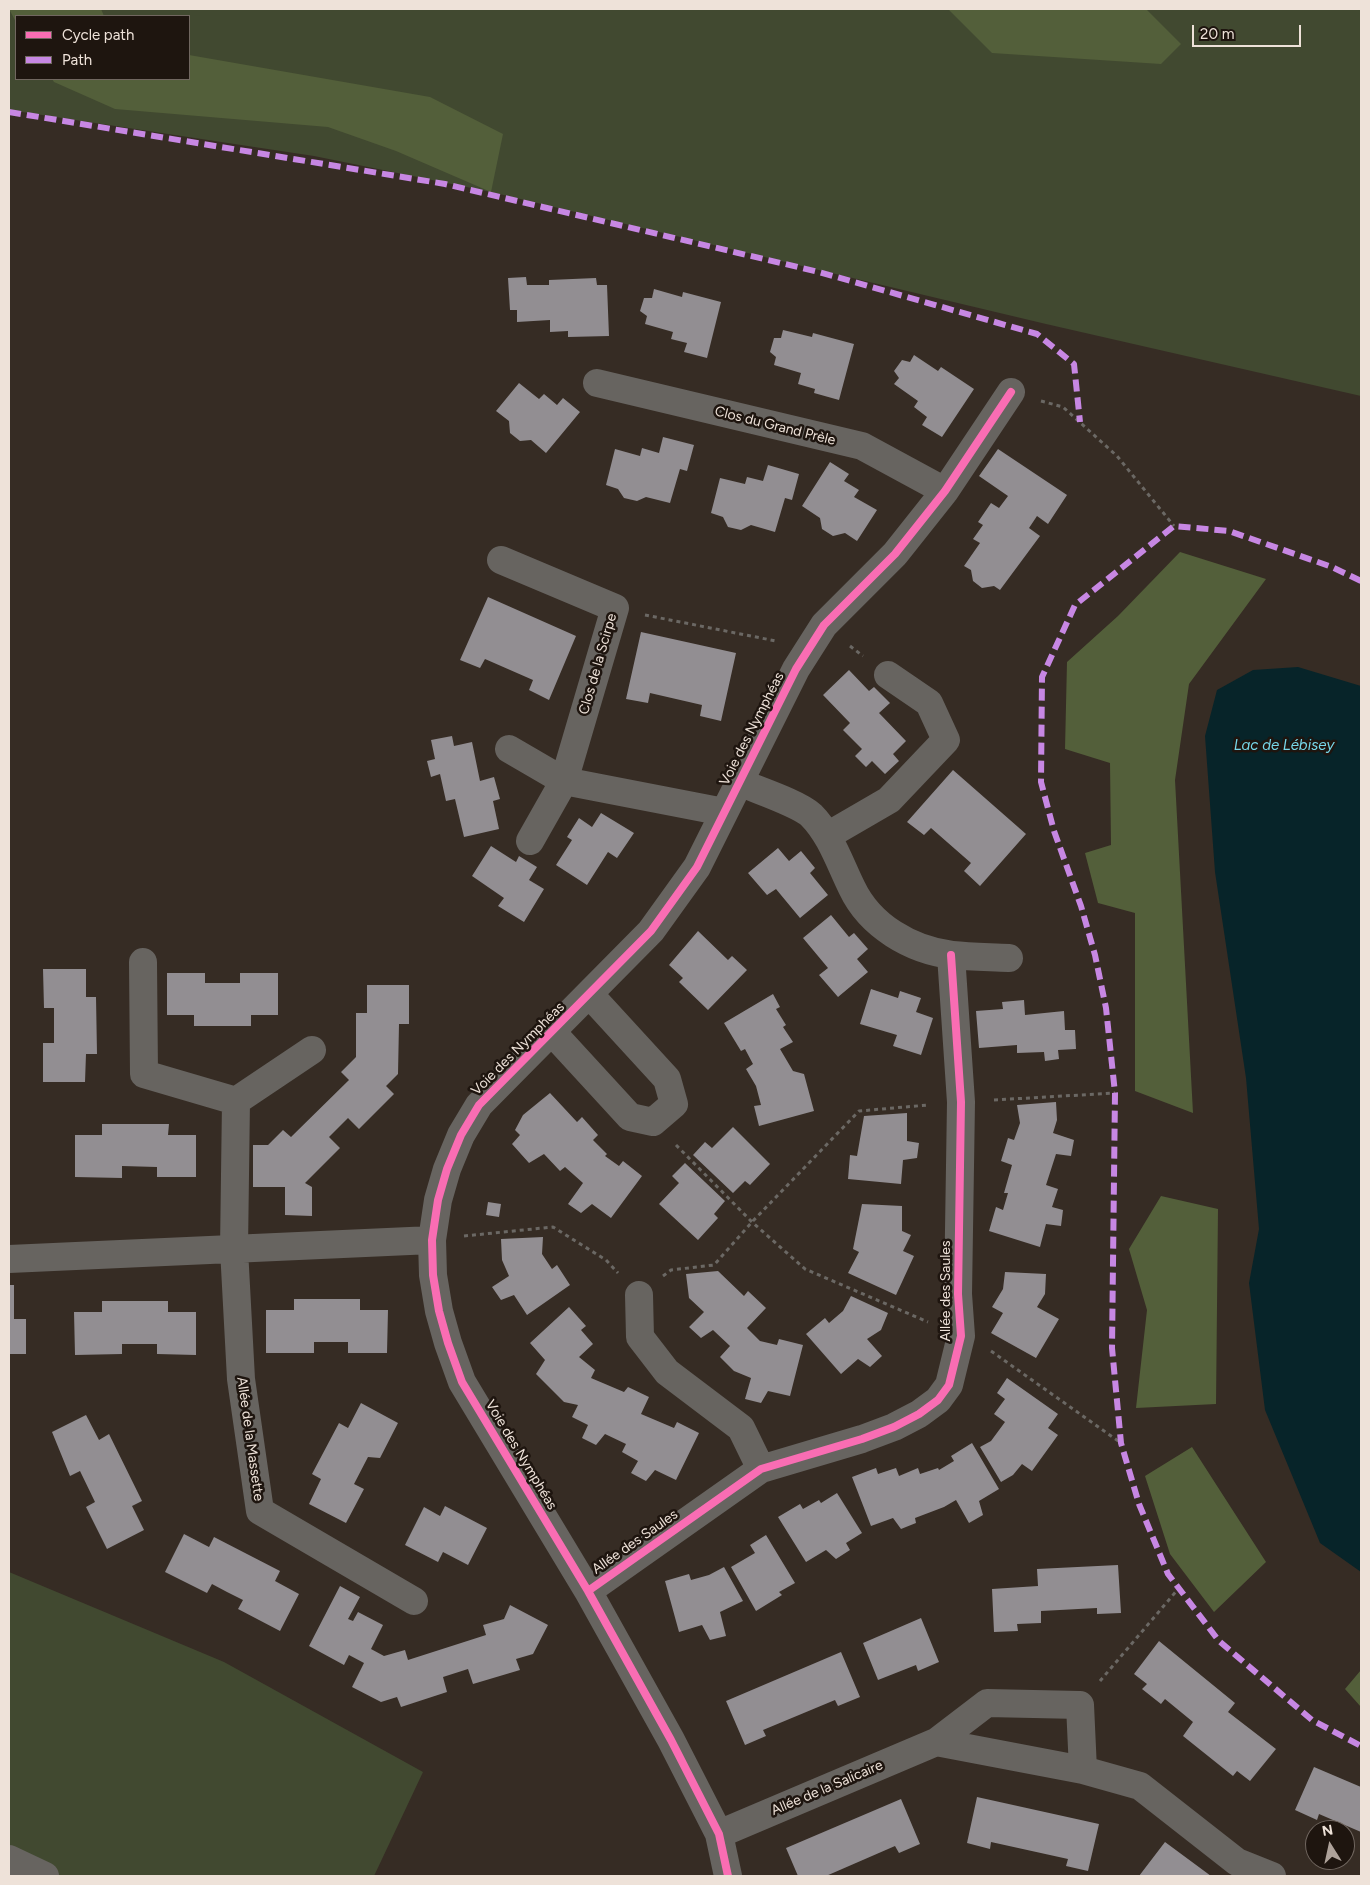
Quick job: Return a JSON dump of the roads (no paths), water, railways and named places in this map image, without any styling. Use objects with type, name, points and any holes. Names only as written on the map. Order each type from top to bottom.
[{"type":"street","name":"Clos du Grand Prèle","points":[[597,382],[862,446],[945,491]]},
{"type":"street","name":"Voie des Nymphéas","points":[[728,1876],[719,1834],[671,1740],[588,1591],[462,1382],[439,1310],[433,1276],[432,1240],[440,1192],[461,1135],[479,1105],[551,1031],[590,995],[651,931],[697,867],[796,669],[824,626],[895,554],[945,491],[1011,392]]},
{"type":"street","name":"Clos de la Scirpe","points":[[501,560],[615,608],[564,780],[530,841]]},
{"type":"street","points":[[827,836],[889,800],[946,740],[929,703],[888,675]]},
{"type":"street","points":[[509,749],[564,780],[724,812]]},
{"type":"street","points":[[739,782],[810,814],[827,836],[854,893],[868,915],[886,930],[913,944],[950,955],[1009,958]]},
{"type":"street","name":"Allée des Saules","points":[[588,1591],[761,1469],[862,1439],[919,1414],[938,1400],[949,1385],[960,1336],[958,1294],[961,1102],[950,955]]},
{"type":"street","points":[[143,962],[144,1074],[236,1101],[312,1050]]},
{"type":"street","points":[[551,1031],[630,1117],[653,1122],[674,1104],[667,1079],[590,995]]},
{"type":"street","name":"Allée de la Massette","points":[[236,1101],[234,1249],[241,1379],[260,1511],[414,1602]]},
{"type":"street","points":[[9,1259],[432,1240]]},
{"type":"street","points":[[639,1295],[640,1337],[667,1372],[741,1428],[761,1469]]},
{"type":"street","name":"Allée de la Salicaire","points":[[719,1834],[936,1742],[987,1703],[1080,1705],[1082,1770]]},
{"type":"street","points":[[936,1742],[1082,1770],[1140,1786],[1237,1862],[1272,1876]]},
{"type":"street","points":[[9,1859],[45,1876]]},
{"type":"water","name":"Lac de Lébisey","points":[[1298,667],[1361,686],[1361,1572],[1320,1543],[1265,1410],[1249,1283],[1259,1229],[1246,1078],[1215,872],[1205,736],[1217,690],[1253,670]]}]
